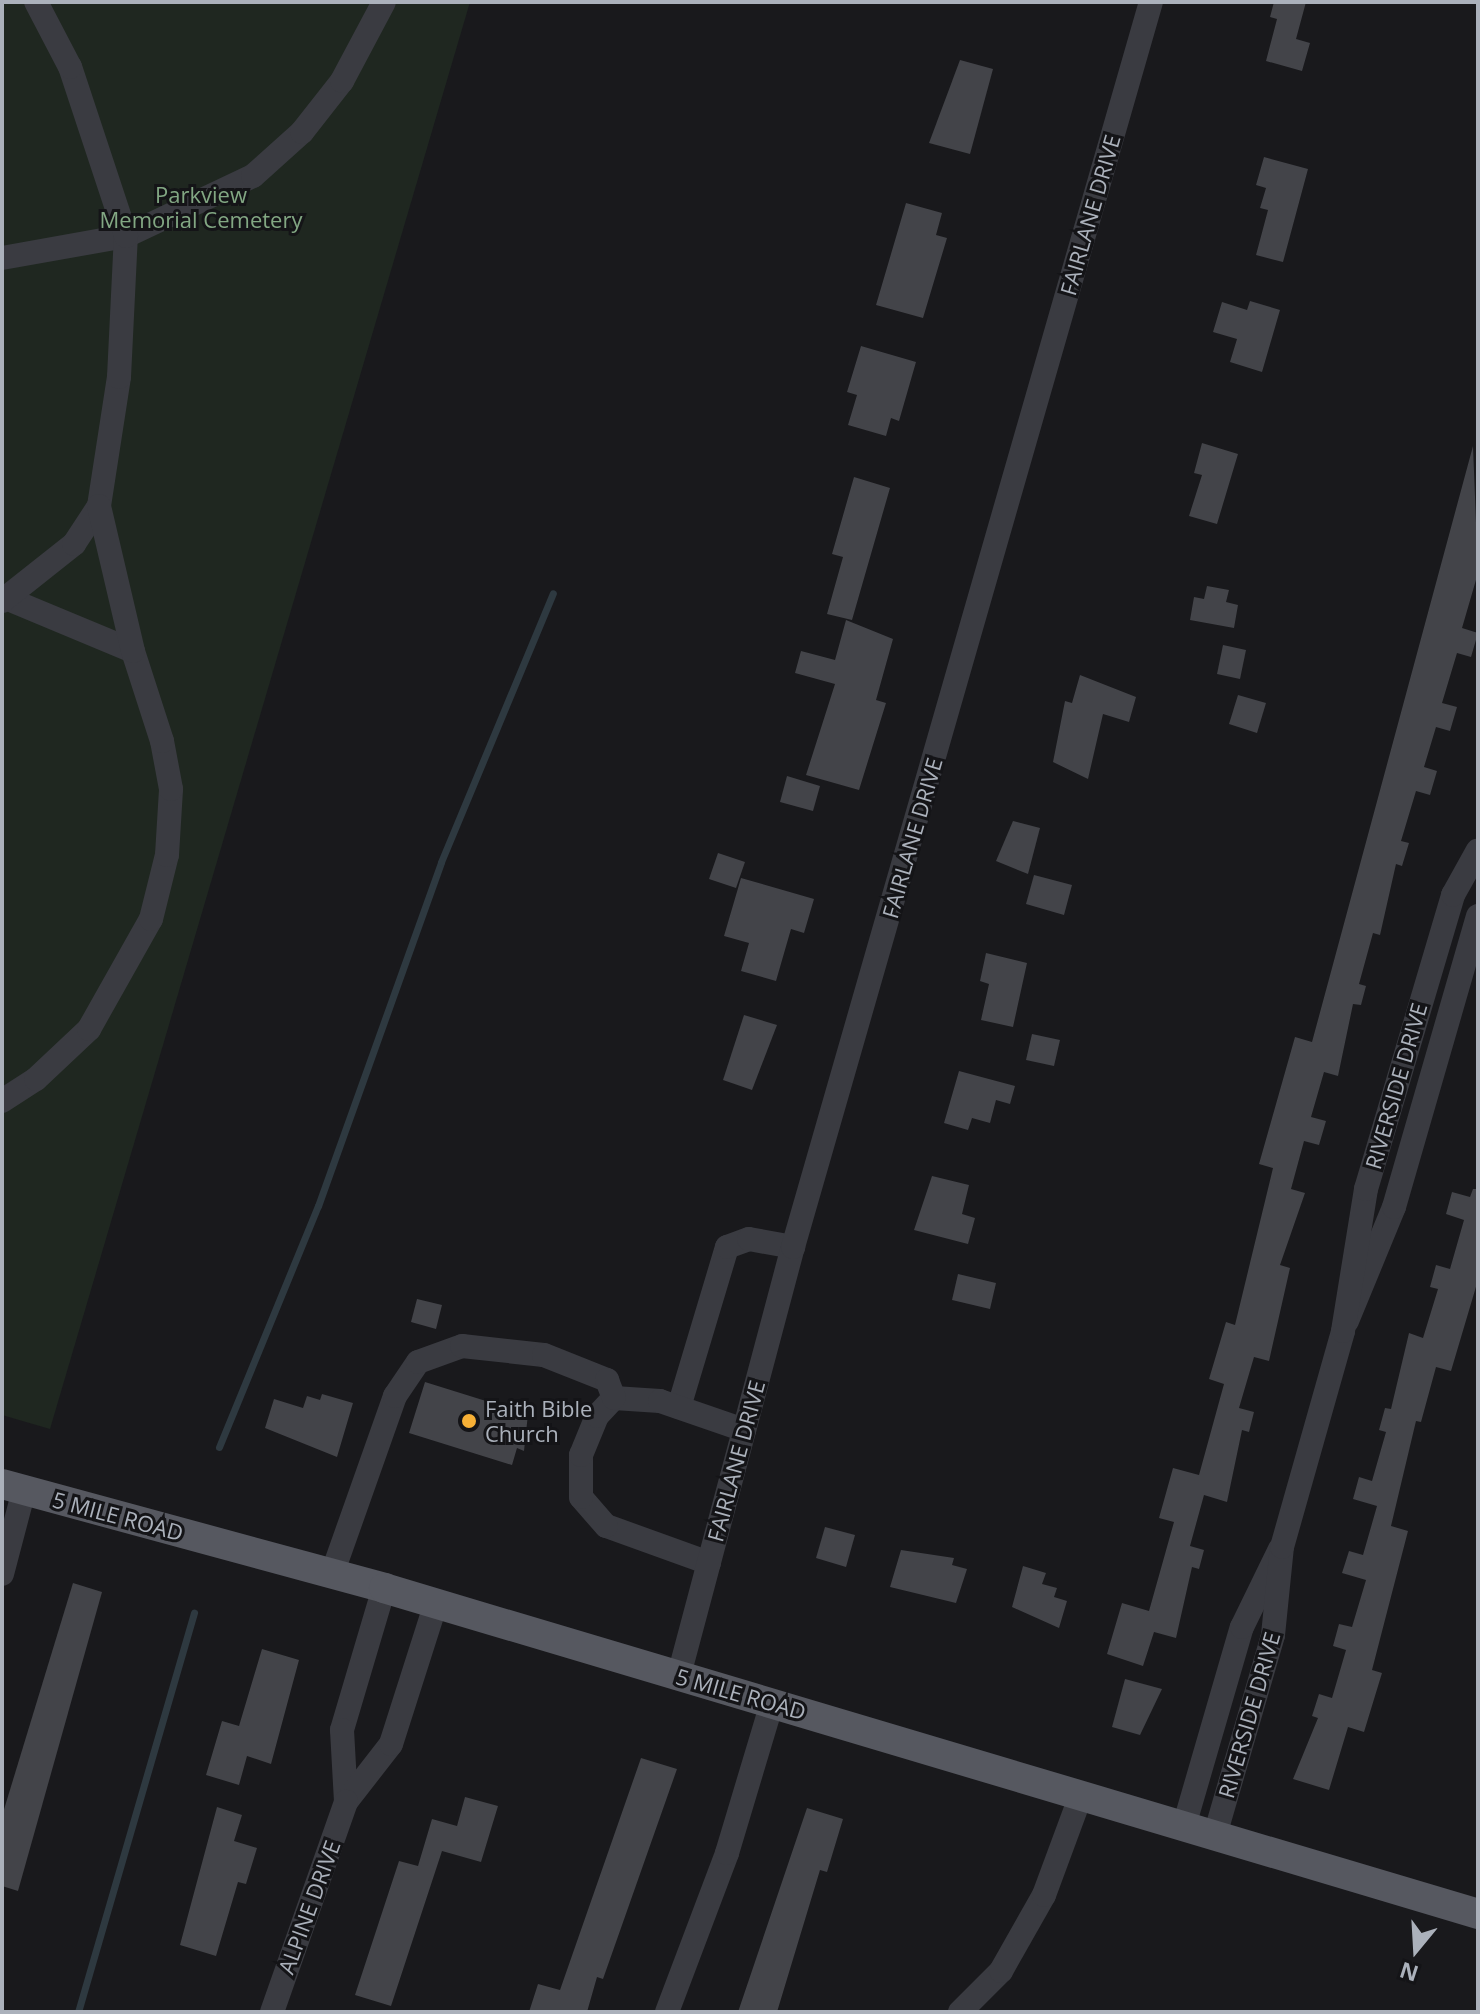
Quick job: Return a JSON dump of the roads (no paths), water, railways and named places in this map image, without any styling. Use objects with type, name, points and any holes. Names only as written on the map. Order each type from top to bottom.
[{"type":"main road","name":"5 MILE ROAD","points":[[13,1487],[436,1603],[1478,1914]]},
{"type":"street","points":[[2,1101],[36,1079],[89,1029],[151,919],[167,855],[171,789],[151,693],[133,651],[99,506],[119,377],[126,236],[70,67],[36,2]]},
{"type":"street","points":[[2,258],[126,236],[263,167],[342,81],[384,2]]},
{"type":"street","name":"FAIRLANE DRIVE","points":[[679,1675],[793,1247],[1151,2]]},
{"type":"street","points":[[99,506],[74,544],[5,600],[133,651]]},
{"type":"street","name":"RIVERSIDE DRIVE","points":[[1215,1835],[1273,1635],[1282,1547],[1343,1331],[1366,1189],[1453,895],[1478,850]]},
{"type":"street","name":"RIVERSIDE DRIVE","points":[[1343,1331],[1394,1207],[1478,916]]},
{"type":"street","points":[[679,1407],[727,1247],[749,1239],[793,1247]]},
{"type":"street","points":[[332,1574],[395,1396],[418,1362],[462,1346],[544,1355],[607,1380],[614,1398]]},
{"type":"street","points":[[614,1398],[679,1407],[744,1430]]},
{"type":"street","points":[[614,1398],[597,1416],[581,1455],[581,1497],[606,1526],[709,1563]]},
{"type":"street","points":[[2,1574],[13,1487]]},
{"type":"street","name":"RIVERSIDE DRIVE","points":[[1184,1826],[1242,1627],[1282,1547]]},
{"type":"street","name":"ALPINE DRIVE","points":[[346,1802],[342,1730],[384,1588]]},
{"type":"street","name":"ALPINE DRIVE","points":[[272,2012],[346,1802],[391,1744],[436,1603]]},
{"type":"street","points":[[667,2012],[727,1853],[772,1703]]},
{"type":"street","points":[[960,2012],[1001,1971],[1044,1895],[1081,1795]]},
{"type":"waterway","points":[[219,1447],[318,1206],[441,862],[553,593]]},
{"type":"waterway","points":[[78,2012],[194,1612]]},
{"type":"place","name":"Faith Bible Church","points":[[469,1421]]},
{"type":"park label","name":"Parkview Memorial Cemetery","points":[[201,206]]}]
